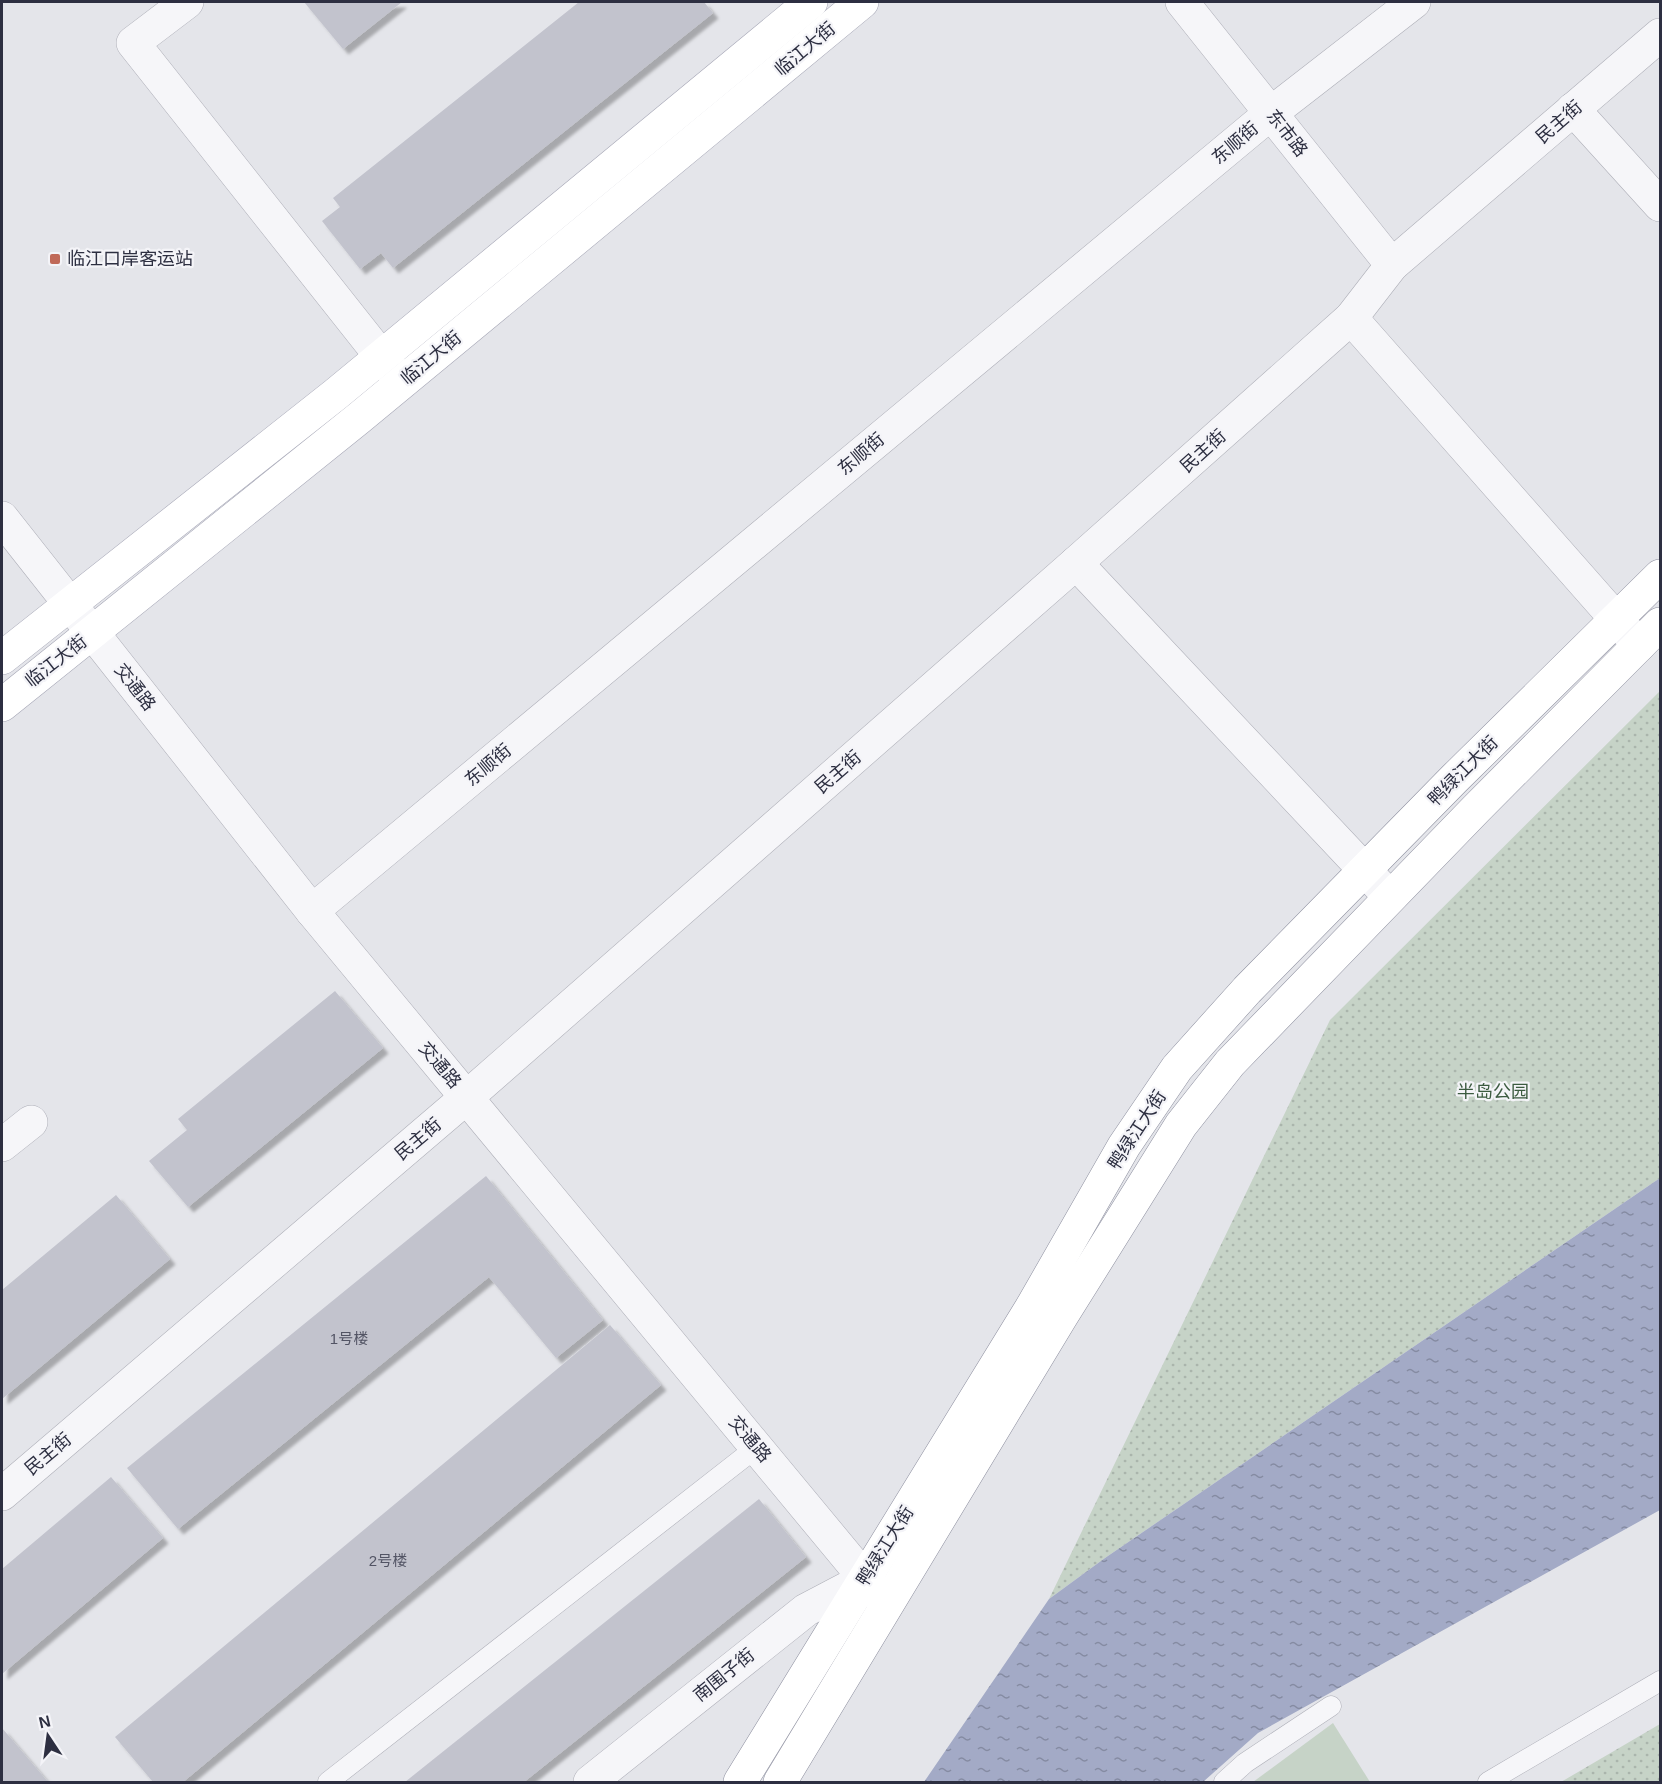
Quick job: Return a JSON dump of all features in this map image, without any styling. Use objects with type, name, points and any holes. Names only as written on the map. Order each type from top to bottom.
[{"type":"main road","name":"临江大街","points":[[2,658],[381,358],[811,2]]},
{"type":"main road","name":"临江大街","points":[[2,705],[401,382],[862,2]]},
{"type":"main road","name":"鸭绿江大街","points":[[740,1782],[1033,1305],[1124,1146],[1177,1068],[1247,990],[1462,771],[1660,576]]},
{"type":"main road","name":"鸭绿江大街","points":[[780,1782],[1061,1317],[1181,1125],[1230,1063],[1390,897],[1650,635]]},
{"type":"street","points":[[187,2],[134,43],[401,382]]},
{"type":"street","name":"东市路","points":[[1182,2],[1392,265]]},
{"type":"street","name":"东顺街","points":[[312,911],[1271,112],[1413,2]]},
{"type":"street","name":"民主街","points":[[2,1494],[467,1097],[1076,563],[1351,318],[1392,265],[1660,35]]},
{"type":"street","points":[[1573,110],[1660,205]]},
{"type":"street","points":[[1351,318],[1617,619],[1650,635]]},
{"type":"street","name":"交通路","points":[[2,518],[312,911],[887,1605]]},
{"type":"street","points":[[1076,563],[1390,897]]},
{"type":"street","points":[[2,1145],[31,1122]]},
{"type":"street","name":"南围子街","points":[[590,1782],[806,1610],[865,1579]]},
{"type":"lane","points":[[328,1782],[757,1447]]},
{"type":"lane","points":[[1488,1782],[1660,1681]]},
{"type":"lane","points":[[1224,1782],[1245,1763],[1331,1706]]},
{"type":"green space","name":"半岛公园","points":[[1660,691],[1660,1178],[1105,1558],[1049,1599],[1330,1020]]},
{"type":"green space","points":[[1333,1723],[1370,1782],[1253,1782]]},
{"type":"green space","points":[[1660,1724],[1660,1782],[1561,1782]]},
{"type":"water","points":[[1660,1178],[1660,1510],[1258,1733],[1203,1782],[924,1782],[1049,1599],[1105,1558]]},
{"type":"building","points":[[304,2],[402,2],[343,49]]},
{"type":"building","points":[[579,2],[704,2],[713,13],[393,268],[381,253],[360,269],[322,221],[340,207],[333,198]]},
{"type":"building","points":[[335,991],[383,1048],[188,1207],[149,1161],[187,1130],[178,1119]]},
{"type":"building","points":[[486,1176],[603,1320],[556,1358],[489,1277],[178,1529],[127,1468]]},
{"type":"building","points":[[116,1195],[170,1259],[2,1399],[2,1290]]},
{"type":"building","points":[[610,1325],[661,1385],[183,1782],[153,1782],[115,1737]]},
{"type":"building","points":[[111,1477],[163,1538],[2,1674],[2,1569]]},
{"type":"building","points":[[759,1499],[806,1557],[524,1782],[405,1782]]},
{"type":"building","points":[[2,1728],[48,1782],[2,1782]]},
{"type":"place","name":"临江口岸客运站","points":[[55,259]]}]
